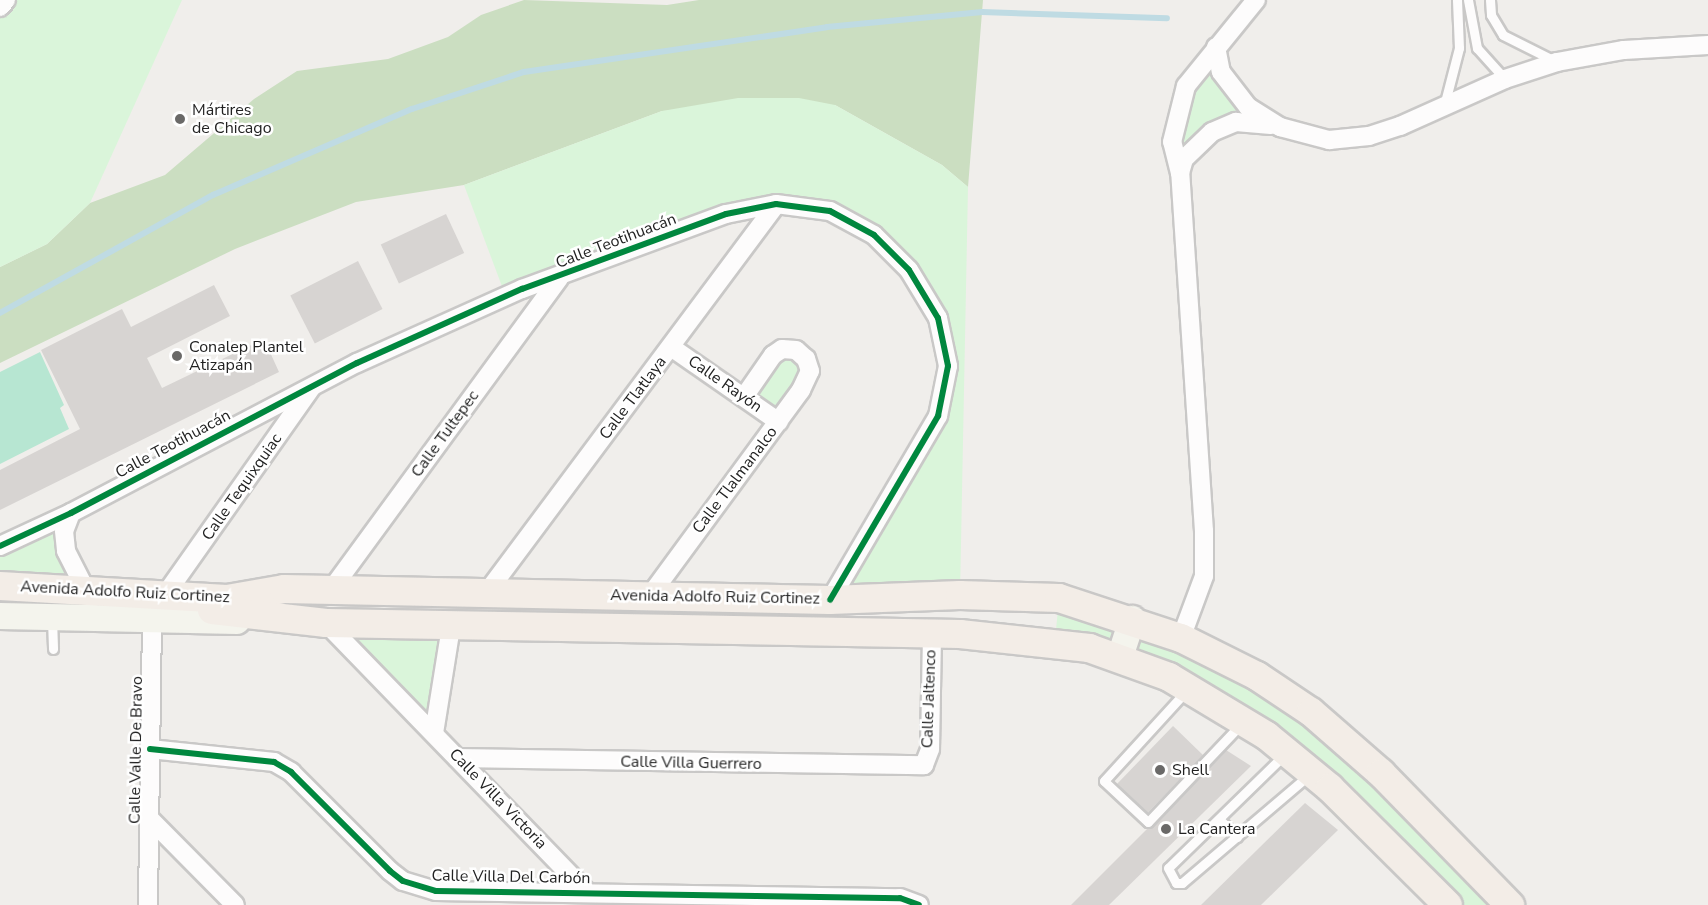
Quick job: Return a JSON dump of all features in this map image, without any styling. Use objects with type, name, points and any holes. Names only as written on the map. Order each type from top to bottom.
[{"type":"main road","name":"Avenida Adolfo Ruiz Cortinez","points":[[0,578],[84,586],[170,588],[488,591],[830,600],[960,595],[1070,601],[1132,619],[1181,638],[1257,676],[1311,712],[1381,773],[1510,905]]},
{"type":"main road","name":"Avenida Adolfo Ruiz Cortinez","points":[[0,586],[226,605],[282,621]]},
{"type":"main road","name":"Avenida Adolfo Ruiz Cortinez","points":[[0,598],[226,605],[284,589]]},
{"type":"main road","points":[[1064,643],[1070,601]]},
{"type":"main road","name":"Avenida Adolfo Ruiz Cortinez","points":[[0,616],[152,622],[282,621],[451,627],[932,633],[1064,643],[1120,657],[1189,688],[1243,721],[1312,773],[1448,905]]},
{"type":"main road","points":[[1120,657],[1132,619]]},
{"type":"street","points":[[0,7],[6,0]]},
{"type":"street","points":[[1181,638],[1202,584],[1204,531],[1179,173],[1172,142],[1186,86],[1216,46],[1256,0]]},
{"type":"street","points":[[1179,173],[1184,159],[1212,132],[1236,122],[1280,127],[1329,140],[1349,140],[1400,126],[1505,79],[1557,62],[1624,50],[1708,45]]},
{"type":"street","points":[[1216,46],[1221,72],[1231,90],[1255,113],[1280,127]]},
{"type":"street","name":"Calle Teotihuacán","points":[[0,546],[71,513],[313,386],[522,289],[559,278],[726,214],[776,204],[830,211],[874,235],[909,270],[938,318],[948,366],[938,416],[830,600]]},
{"type":"street","name":"Calle Tlatlaya","points":[[488,591],[776,204]]},
{"type":"street","name":"Calle Tultepec","points":[[331,590],[559,278]]},
{"type":"street","name":"Calle Rayón","points":[[671,347],[779,422]]},
{"type":"street","name":"Calle Tlalmanalco","points":[[649,597],[779,422],[810,371],[806,359],[796,350],[782,349],[773,355],[744,398]]},
{"type":"street","name":"Calle Tequixquiac","points":[[170,588],[313,386]]},
{"type":"street","points":[[71,513],[64,531],[66,551],[84,586]]},
{"type":"street","name":"Calle Valle De Bravo","points":[[148,905],[152,622]]},
{"type":"street","name":"Calle Villa Victoria","points":[[326,623],[586,891]]},
{"type":"street","points":[[434,733],[451,627]]},
{"type":"street","name":"Calle Jaltenco","points":[[924,765],[930,748],[932,633]]},
{"type":"street","name":"Calle Villa Del Carbón","points":[[150,749],[274,762],[291,772],[390,871],[419,888],[900,898],[919,905]]},
{"type":"street","name":"Calle Villa Guerrero","points":[[457,758],[924,765]]},
{"type":"street","points":[[148,818],[235,905]]},
{"type":"lane","points":[[1444,106],[1458,48],[1457,0]]},
{"type":"lane","points":[[1468,0],[1477,48],[1505,79]]},
{"type":"lane","points":[[1490,0],[1491,15],[1503,35],[1557,62]]},
{"type":"lane","points":[[52,619],[53,649]]},
{"type":"lane","points":[[1189,688],[1104,781],[1148,822],[1243,721]]},
{"type":"lane","points":[[1287,752],[1220,820],[1168,868],[1176,883],[1182,883],[1312,773]]},
{"type":"lane","points":[[1220,820],[1237,837]]},
{"type":"green space","points":[[6,0],[182,0],[90,203],[47,244],[0,267],[0,7]]},
{"type":"green space","points":[[524,0],[667,5],[699,0],[983,0],[968,187],[942,165],[835,105],[662,111],[464,185],[356,202],[235,249],[0,363],[0,267],[47,244],[90,203],[165,175],[254,99],[297,71],[388,59],[448,37],[481,15]]},
{"type":"green space","points":[[1203,61],[1248,107],[1236,122],[1184,159],[1172,142]]},
{"type":"green space","points":[[738,98],[799,98],[835,105],[942,165],[968,187],[960,595],[830,600],[918,451],[948,366],[909,270],[830,211],[776,204],[506,297],[464,185],[662,111]]},
{"type":"green space","points":[[40,352],[64,405],[60,408],[69,429],[0,464],[0,372]]},
{"type":"green space","points":[[773,355],[806,359],[779,422],[744,397]]},
{"type":"green space","points":[[71,513],[64,531],[84,586],[0,579],[0,546]]},
{"type":"green space","points":[[1059,598],[1257,676],[1511,905],[1448,905],[1267,736],[1055,641]]},
{"type":"green space","points":[[326,623],[451,627],[434,733]]},
{"type":"building","points":[[446,214],[464,253],[399,283],[381,244]]},
{"type":"building","points":[[358,261],[383,309],[315,344],[290,296]]},
{"type":"building","points":[[214,285],[230,316],[147,358],[162,388],[264,339],[279,372],[0,510],[0,470],[80,429],[41,350],[122,309],[131,327]]},
{"type":"building","name":"Shell","points":[[1173,726],[1203,755],[1147,813],[1117,784]]},
{"type":"building","name":"La Cantera","points":[[1226,750],[1251,766],[1109,905],[1071,905]]},
{"type":"building","name":"La Cantera","points":[[1305,803],[1338,830],[1261,905],[1201,905]]},
{"type":"waterway","points":[[0,313],[213,195],[412,109],[524,72],[827,27],[982,12],[1167,18]]},
{"type":"cycle path","points":[[0,546],[71,513],[357,363],[522,289],[726,214],[776,204],[830,211],[874,235],[909,270],[938,318],[948,366],[938,416],[830,600]]},
{"type":"cycle path","points":[[150,749],[274,762],[291,772],[390,871],[403,881],[436,891],[900,898],[919,905]]},
{"type":"place","name":"Mártires de Chicago","points":[[180,119]]},
{"type":"place","name":"Conalep Plantel Atizapán","points":[[177,356]]},
{"type":"place","name":"Shell","points":[[1160,770]]},
{"type":"place","name":"La Cantera","points":[[1166,829]]}]
